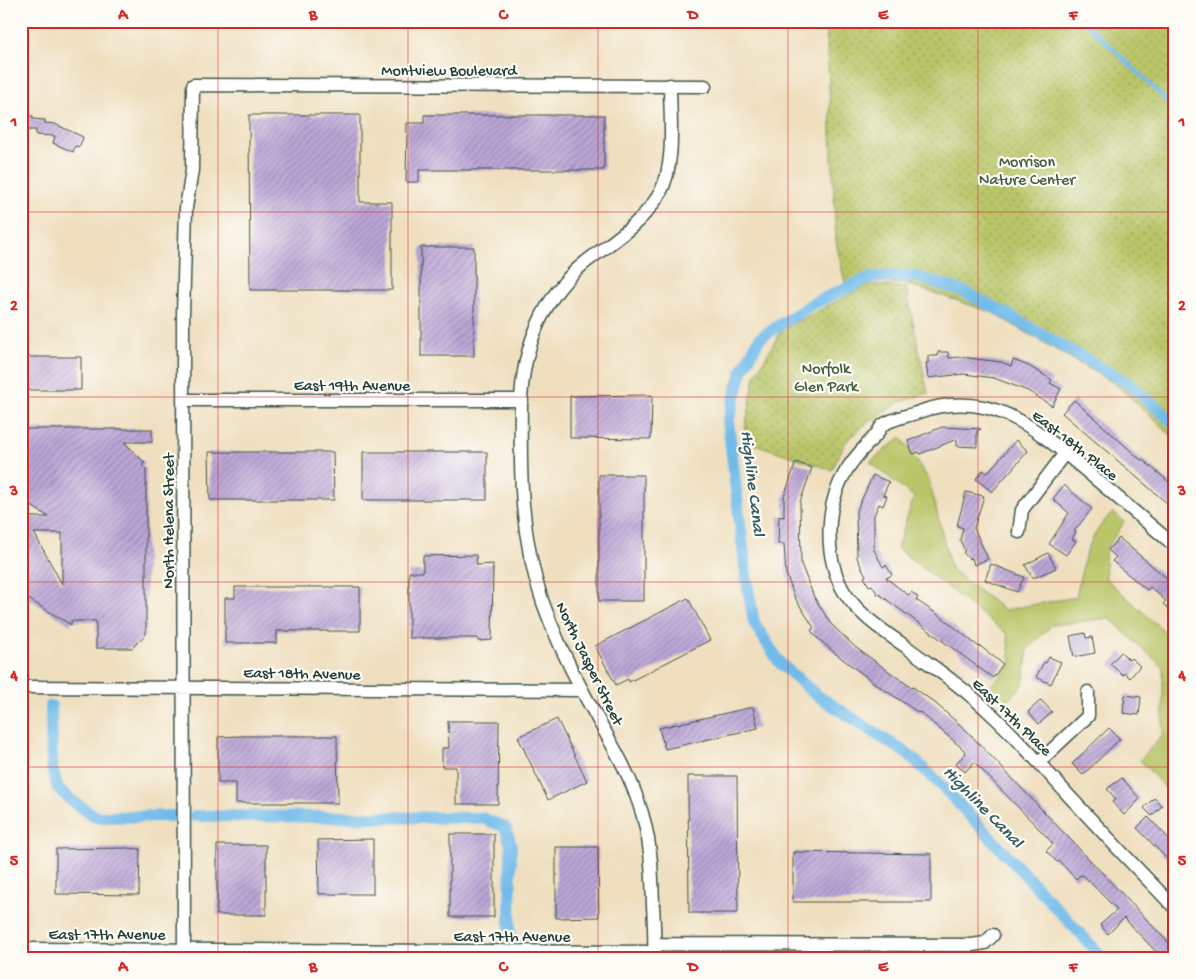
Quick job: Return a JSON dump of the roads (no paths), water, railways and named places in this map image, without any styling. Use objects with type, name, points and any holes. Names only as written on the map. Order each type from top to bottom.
[{"type":"street","name":"Montview Boulevard","points":[[193,84],[670,84],[705,86]]},
{"type":"street","name":"North Helena Street","points":[[184,954],[184,245],[186,208],[192,170],[193,84]]},
{"type":"street","name":"North Jasper Street","points":[[655,951],[652,858],[638,800],[553,630],[532,566],[526,532],[521,480],[522,400],[526,366],[532,342],[538,322],[550,301],[567,278],[638,223],[660,192],[667,171],[670,147],[670,84]]},
{"type":"street","name":"East 19th Avenue","points":[[184,400],[522,400]]},
{"type":"street","name":"East 18th Place","points":[[883,425],[935,407],[949,405],[983,407],[1009,415],[1023,422],[1065,453],[1175,546]]},
{"type":"street","name":"East 17th Place","points":[[883,425],[851,462],[843,475],[832,508],[829,531],[831,553],[839,580],[850,601],[881,629],[976,699],[1015,736],[1175,908]]},
{"type":"street","points":[[1019,532],[1022,510],[1065,453]]},
{"type":"street","name":"East 18th Avenue","points":[[21,687],[582,690]]},
{"type":"street","points":[[1038,762],[1088,716],[1088,692]]},
{"type":"street","name":"East 17th Avenue","points":[[21,949],[184,954],[655,951],[972,945],[985,943],[993,935]]},
{"type":"waterway","points":[[1084,21],[1155,89],[1175,111]]},
{"type":"waterway","name":"Highline Canal","points":[[1103,958],[943,787],[909,755],[815,694],[780,663],[754,623],[747,582],[728,422],[742,371],[760,338],[812,304],[871,277],[914,276],[963,291],[1005,313],[1131,385],[1175,424]]},
{"type":"waterway","points":[[51,706],[52,769],[58,788],[71,800],[96,817],[173,816]]},
{"type":"waterway","points":[[195,816],[482,818],[505,827],[511,844],[510,933],[513,941]]},
{"type":"park label","name":"Morrison Nature Center","points":[[1027,169]]},
{"type":"park label","name":"Norfolk Glen Park","points":[[826,376]]}]
